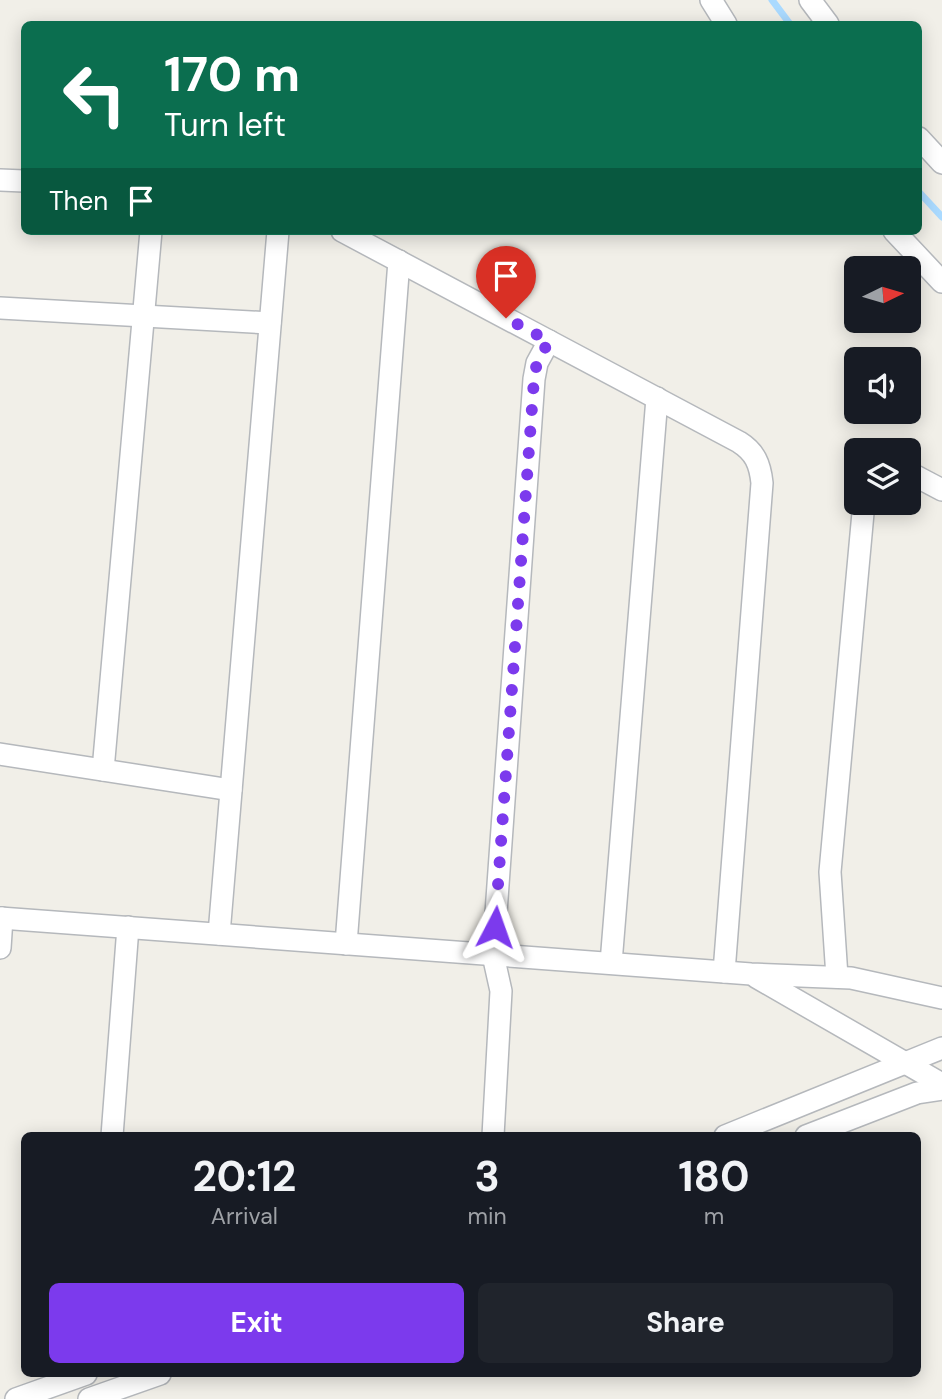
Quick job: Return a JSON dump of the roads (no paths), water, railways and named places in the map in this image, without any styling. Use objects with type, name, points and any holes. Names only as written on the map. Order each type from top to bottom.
[{"type":"street","points":[[711,0],[724,21]]},
{"type":"street","points":[[810,0],[826,21]]},
{"type":"street","points":[[922,141],[942,163]]},
{"type":"street","points":[[0,180],[21,181]]},
{"type":"street","points":[[103,770],[151,235]]},
{"type":"street","points":[[219,934],[278,235]]},
{"type":"street","points":[[350,235],[747,447],[761,468],[724,972]]},
{"type":"street","points":[[898,235],[942,282]]},
{"type":"street","points":[[346,944],[399,261]]},
{"type":"street","points":[[0,308],[270,323]]},
{"type":"street","points":[[492,1132],[501,991],[493,955],[534,379],[537,362],[549,341]]},
{"type":"street","points":[[611,963],[657,398]]},
{"type":"street","points":[[921,479],[942,490]]},
{"type":"street","points":[[838,977],[830,872],[863,515]]},
{"type":"street","points":[[0,754],[232,790]]},
{"type":"street","points":[[0,948],[1,918],[751,974],[838,977],[886,984],[942,998]]},
{"type":"street","points":[[112,1132],[128,927]]},
{"type":"street","points":[[751,974],[942,1086]]},
{"type":"street","points":[[735,1132],[942,1048]]},
{"type":"street","points":[[816,1132],[942,1086]]},
{"type":"street","points":[[16,1399],[78,1377]]},
{"type":"street","points":[[89,1399],[151,1377]]},
{"type":"waterway","points":[[772,0],[788,21]]},
{"type":"waterway","points":[[922,195],[942,217]]}]
